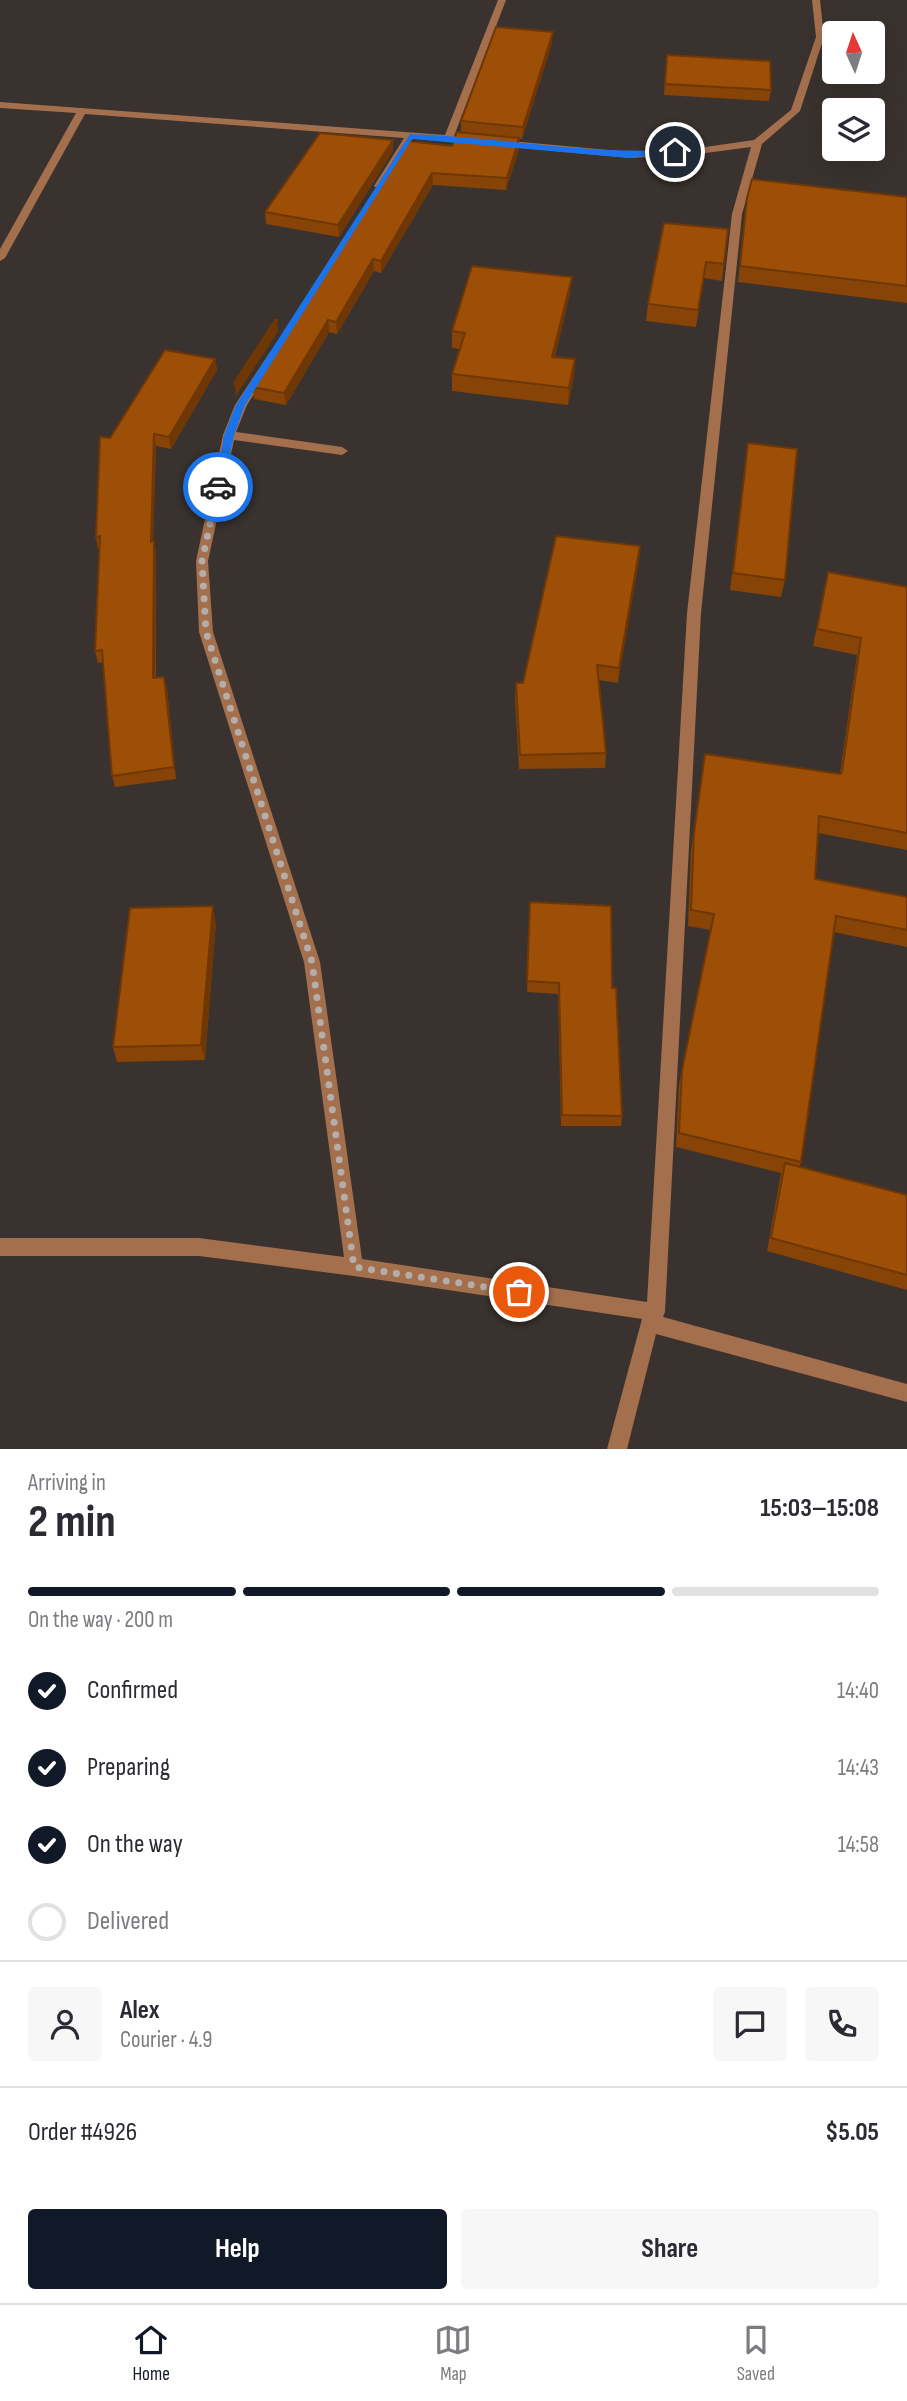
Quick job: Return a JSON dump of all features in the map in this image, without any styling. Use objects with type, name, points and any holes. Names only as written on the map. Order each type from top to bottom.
[{"type":"street","points":[[449,137],[502,0]]},
{"type":"street","points":[[0,105],[449,137],[630,155],[698,151],[757,143],[795,111],[820,37],[816,0]]},
{"type":"street","points":[[0,258],[83,110]]},
{"type":"street","points":[[374,194],[410,136]]},
{"type":"street","points":[[617,1449],[653,1317],[694,614],[737,214],[753,183],[757,143]]},
{"type":"street","points":[[283,339],[240,405],[229,435],[202,561],[206,632],[312,962],[354,1267]]},
{"type":"street","points":[[229,435],[342,451]]},
{"type":"street","points":[[0,1247],[199,1247],[354,1267],[653,1317],[907,1392]]},
{"type":"building","points":[[496,27],[553,32],[523,127],[461,121]]},
{"type":"building","points":[[667,55],[770,61],[771,90],[665,84]]},
{"type":"building","points":[[457,132],[519,138],[507,178],[432,173],[381,261],[373,259],[336,322],[328,320],[284,393],[252,387],[407,141],[452,146]]},
{"type":"building","points":[[320,133],[393,140],[338,225],[265,212]]},
{"type":"building","points":[[752,179],[907,197],[907,286],[740,266],[747,198]]},
{"type":"building","points":[[664,223],[728,229],[724,264],[706,262],[698,310],[648,304]]},
{"type":"building","points":[[472,266],[572,277],[552,357],[575,359],[569,388],[452,374],[465,333],[452,331]]},
{"type":"building","points":[[275,320],[277,320],[234,383]]},
{"type":"building","points":[[165,350],[215,359],[169,437],[154,434],[151,542],[154,541],[153,678],[164,677],[174,767],[112,776],[102,650],[95,651],[100,536],[96,537],[100,437],[110,438]]},
{"type":"building","points":[[748,443],[797,449],[785,580],[733,573]]},
{"type":"building","points":[[556,536],[640,546],[619,668],[597,665],[606,753],[520,755],[516,683],[523,683]]},
{"type":"building","points":[[828,572],[907,587],[907,833],[819,816],[815,879],[907,897],[907,930],[836,916],[801,1162],[679,1133],[682,1070],[714,914],[691,910],[694,833],[705,754],[840,774],[842,772],[861,638],[817,629]]},
{"type":"building","points":[[530,902],[611,906],[612,988],[616,988],[622,1116],[562,1115],[559,983],[527,981]]},
{"type":"building","points":[[213,906],[201,1045],[113,1047],[130,908]]},
{"type":"building","points":[[785,1163],[907,1195],[907,1275],[771,1238]]},
{"type":"way so far","points":[[218,487],[202,561],[206,632],[312,962],[354,1267],[519,1292]]},
{"type":"route","points":[[218,487],[229,435],[240,405],[410,136],[449,137],[630,155],[675,152]]}]
